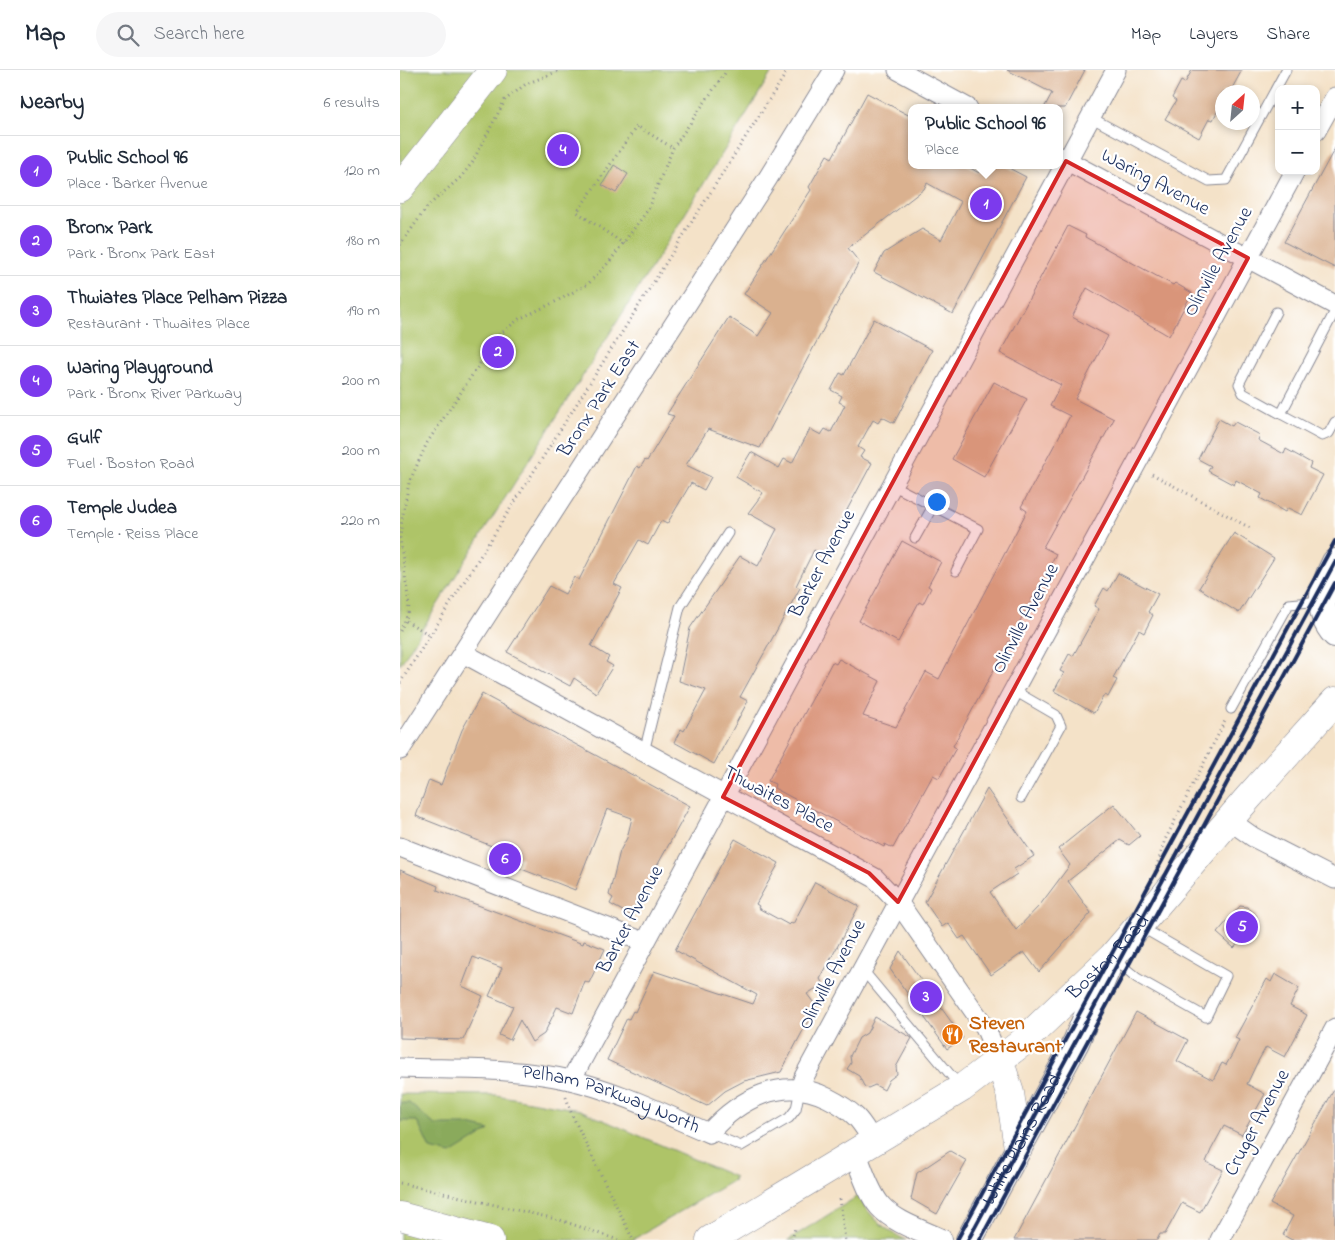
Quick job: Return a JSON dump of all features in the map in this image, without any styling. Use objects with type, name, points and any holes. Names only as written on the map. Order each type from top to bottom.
[{"type":"main road","points":[[400,188],[493,70]]},
{"type":"main road","points":[[1335,562],[1327,580],[1322,600],[1324,616],[1335,634]]},
{"type":"main road","name":"Boston Road","points":[[710,1240],[962,1088],[1000,1062],[1112,957],[1229,820],[1335,701]]},
{"type":"main road","name":"White Plains Road","points":[[969,1240],[1076,1042],[1112,957]]},
{"type":"main road","points":[[1000,1062],[1010,1093],[1018,1148]]},
{"type":"main road","points":[[400,1216],[490,1240]]},
{"type":"main road","points":[[400,1227],[474,1240]]},
{"type":"street","name":"Bronx Park East","points":[[400,750],[763,186],[834,70]]},
{"type":"street","points":[[898,70],[961,104]]},
{"type":"street","name":"Barker Avenue","points":[[1063,159],[1090,117],[1116,70]]},
{"type":"street","points":[[1317,130],[1335,97]]},
{"type":"street","name":"Waring Avenue","points":[[1063,159],[1335,305]]},
{"type":"street","name":"Barker Avenue","points":[[571,1080],[892,485],[1058,169]]},
{"type":"street","name":"Olinville Avenue","points":[[800,1088],[862,968],[1293,175]]},
{"type":"street","name":"Thwaites Place","points":[[463,653],[723,797],[869,873],[898,902],[985,1027],[1000,1062]]},
{"type":"street","points":[[1229,820],[1253,838],[1335,879]]},
{"type":"street","points":[[400,848],[644,942]]},
{"type":"street","name":"Cruger Avenue","points":[[1220,1240],[1335,1028]]},
{"type":"street","name":"Pelham Parkway North","points":[[400,1068],[515,1072],[571,1080],[623,1097],[709,1133],[726,1115],[744,1101],[777,1090],[800,1088],[820,1094],[850,1111],[858,1118],[864,1148],[867,1183],[881,1207],[895,1217],[941,1240]]},
{"type":"lane","points":[[1090,117],[1209,181],[1226,180],[1286,70]]},
{"type":"lane","points":[[1281,414],[1335,311]]},
{"type":"lane","points":[[1276,312],[1239,384],[1243,393],[1322,436],[1329,433],[1335,422]]},
{"type":"lane","points":[[892,485],[978,529],[956,571]]},
{"type":"lane","points":[[915,538],[933,506]]},
{"type":"lane","points":[[644,752],[680,607],[728,533]]},
{"type":"lane","points":[[1231,709],[1289,604],[1322,600]]},
{"type":"lane","points":[[1013,690],[1056,716],[1061,726],[1021,798]]},
{"type":"lane","points":[[1112,957],[1137,978],[1206,1017],[1226,976],[1138,925]]},
{"type":"lane","points":[[862,968],[962,1088]]},
{"type":"lane","points":[[709,1133],[741,1146],[789,1118],[796,1109],[800,1088]]},
{"type":"path","points":[[400,245],[428,206],[461,176],[472,163],[505,100],[526,84],[561,70]]},
{"type":"path","points":[[400,632],[406,621],[409,604],[400,538],[404,500],[427,443],[499,335],[519,318],[556,302],[588,284],[624,244],[637,227],[655,195],[674,148],[727,70]]},
{"type":"path","points":[[400,683],[788,70]]},
{"type":"path","points":[[624,244],[578,212],[637,126],[674,148]]},
{"type":"path","points":[[1152,474],[1252,529]]},
{"type":"path","points":[[406,621],[430,635]]},
{"type":"path","points":[[1153,878],[1166,840],[1231,709]]},
{"type":"path","points":[[571,1080],[566,1098],[568,1105],[633,1240]]},
{"type":"path","points":[[400,1183],[560,1220],[618,1240]]},
{"type":"path","points":[[840,1200],[845,1240]]},
{"type":"path","points":[[792,1240],[795,1228]]},
{"type":"highlighted area","points":[[1066,161],[1248,258],[898,902],[869,873],[723,797]]},
{"type":"green space","points":[[400,70],[773,70],[681,220],[400,665]]},
{"type":"green space","points":[[400,1094],[496,1095],[580,1110],[735,1177],[732,1179],[734,1180],[632,1240],[400,1240]]},
{"type":"green space","points":[[400,1103],[409,1103],[435,1125],[469,1125],[490,1130],[451,1154],[430,1149],[417,1121],[400,1121]]},
{"type":"green space","points":[[858,1196],[879,1222],[891,1232],[906,1240],[788,1240]]},
{"type":"building","points":[[1007,70],[1085,70],[1065,108],[1063,108],[1063,104],[1046,104],[1052,93]]},
{"type":"building","points":[[1192,70],[1242,70],[1234,85],[1215,85],[1215,116],[1213,120],[1209,119],[1199,138],[1165,119],[1176,101],[1172,98],[1181,81],[1185,83]]},
{"type":"building","points":[[867,93],[908,115],[908,169],[972,169],[979,173],[981,169],[1011,169],[1026,177],[953,314],[874,272],[884,253],[922,229],[941,240],[961,202],[927,183],[924,189],[848,248],[859,262],[760,448],[708,429],[686,465],[711,477],[704,490],[691,483],[667,524],[661,521],[648,545],[639,540],[614,584],[622,588],[591,646],[609,657],[606,662],[613,666],[596,693],[574,678],[570,686],[507,652],[549,586],[565,594],[574,577],[579,580],[637,466],[640,468],[645,460],[647,461],[674,416],[667,414],[729,317],[758,336],[773,313],[744,294],[811,190],[809,187],[827,155],[832,158]]},
{"type":"building","points":[[1335,148],[1335,268],[1284,242]]},
{"type":"building","points":[[614,165],[628,174],[616,193],[602,185]]},
{"type":"building","points":[[1068,226],[1173,285],[1175,283],[1192,293],[1169,336],[1087,288],[1072,317],[1108,336],[1075,399],[1114,419],[1043,547],[1056,554],[953,746],[956,748],[939,778],[933,775],[893,848],[885,844],[884,847],[774,788],[775,784],[768,781],[832,662],[836,664],[839,659],[880,681],[863,716],[896,727],[926,672],[939,679],[1027,511],[1021,507],[1070,416],[1050,406],[1061,385],[1000,353]]},
{"type":"building","points":[[874,319],[932,350],[894,423],[882,417],[878,423],[873,420],[858,447],[864,451],[860,457],[872,463],[823,555],[814,550],[796,586],[800,588],[740,697],[748,701],[714,764],[674,742],[681,729],[684,731],[706,690],[679,681],[690,628],[740,556],[758,566],[777,529],[748,513],[763,493],[736,477],[751,452],[779,468],[784,459],[792,463],[810,429],[821,435],[825,429],[831,432],[845,405],[839,402],[842,396],[831,390],[840,373],[844,375]]},
{"type":"building","points":[[994,382],[1027,399],[984,477],[952,459]]},
{"type":"building","points":[[1219,419],[1232,426],[1235,422],[1260,435],[1258,440],[1284,454],[1286,449],[1311,463],[1309,468],[1323,475],[1302,515],[1288,508],[1285,512],[1260,498],[1262,494],[1236,480],[1234,485],[1208,471],[1211,466],[1198,459]]},
{"type":"building","points":[[1234,533],[1274,558],[1239,613],[1199,588]]},
{"type":"building","points":[[902,541],[941,562],[928,586],[931,588],[923,604],[919,602],[898,642],[859,621]]},
{"type":"building","points":[[1118,573],[1158,594],[1148,612],[1153,615],[1144,633],[1139,630],[1113,678],[1117,680],[1108,697],[1104,695],[1094,713],[1054,691],[1064,673],[1060,671],[1069,654],[1073,656],[1099,609],[1094,606],[1104,588],[1108,591]]},
{"type":"building","points":[[482,694],[690,806],[630,915],[610,904],[613,898],[609,895],[620,851],[627,838],[632,818],[607,809],[575,890],[519,868],[522,858],[416,816],[429,780],[441,785],[462,730]]},
{"type":"building","points":[[987,789],[1034,856],[1014,869],[1017,874],[990,892],[1016,930],[1040,905],[1070,865],[1058,849],[1114,804],[1140,836],[1129,845],[1120,840],[1068,881],[1091,913],[1039,972],[1024,952],[991,975],[964,936],[959,939],[948,923],[942,927],[925,902]]},
{"type":"building","points":[[735,839],[779,863],[756,904],[759,906],[758,908],[789,925],[793,924],[815,882],[859,906],[820,979],[823,984],[807,994],[816,1006],[781,1072],[744,1081],[725,1091],[707,1106],[607,1060],[627,1018],[629,1019],[633,1011],[635,1012],[654,971],[753,1004],[757,995],[675,950]]},
{"type":"building","points":[[400,870],[438,886],[437,890],[583,944],[584,941],[605,949],[589,983],[585,981],[573,1013],[557,1007],[544,1034],[532,1042],[520,1020],[510,1040],[499,1035],[513,1006],[489,996],[502,968],[473,957],[462,986],[483,996],[463,1040],[400,1038]]},
{"type":"building","points":[[1240,906],[1247,907],[1257,916],[1247,928],[1250,930],[1234,948],[1217,933]]},
{"type":"building","points":[[900,951],[963,1038],[947,1049],[890,969]]},
{"type":"building","points":[[1275,974],[1299,988],[1290,1006],[1307,1015],[1285,1057],[1266,1047],[1256,1065],[1247,1084],[1265,1094],[1242,1135],[1224,1126],[1206,1162],[1223,1170],[1200,1212],[1182,1203],[1165,1234],[1160,1234],[1157,1240],[1014,1240],[1136,1012],[1188,1040],[1177,1061],[1213,1080],[1222,1063],[1226,1065],[1233,1053],[1239,1040],[1235,1038],[1267,979],[1271,982]]},
{"type":"building","points":[[875,1017],[912,1038],[896,1067],[897,1074],[889,1080],[884,1090],[875,1085],[868,1088],[864,1086],[859,1076],[847,1069],[851,1063],[850,1056],[859,1038],[867,1033]]},
{"type":"building","points":[[1335,1088],[1335,1240],[1292,1240],[1283,1235],[1293,1216],[1270,1204]]},
{"type":"building","points":[[950,1151],[967,1161],[937,1214],[911,1199],[917,1173]]},
{"type":"railway","points":[[957,1240],[1335,541]]},
{"type":"railway","points":[[968,1240],[1335,562]]},
{"type":"railway","points":[[980,1240],[1335,583]]},
{"type":"place","name":"Waring Playground","points":[[563,150]]},
{"type":"place","name":"Public School 96","points":[[986,204]]},
{"type":"place","name":"Bronx Park","points":[[498,352]]},
{"type":"place","name":"Temple Judea","points":[[505,859]]},
{"type":"place","name":"Gulf","points":[[1242,927]]},
{"type":"place","name":"Thwiates Place Pelham Pizza","points":[[926,997]]},
{"type":"place","name":"Steven Restaurant","points":[[953,1035]]}]
